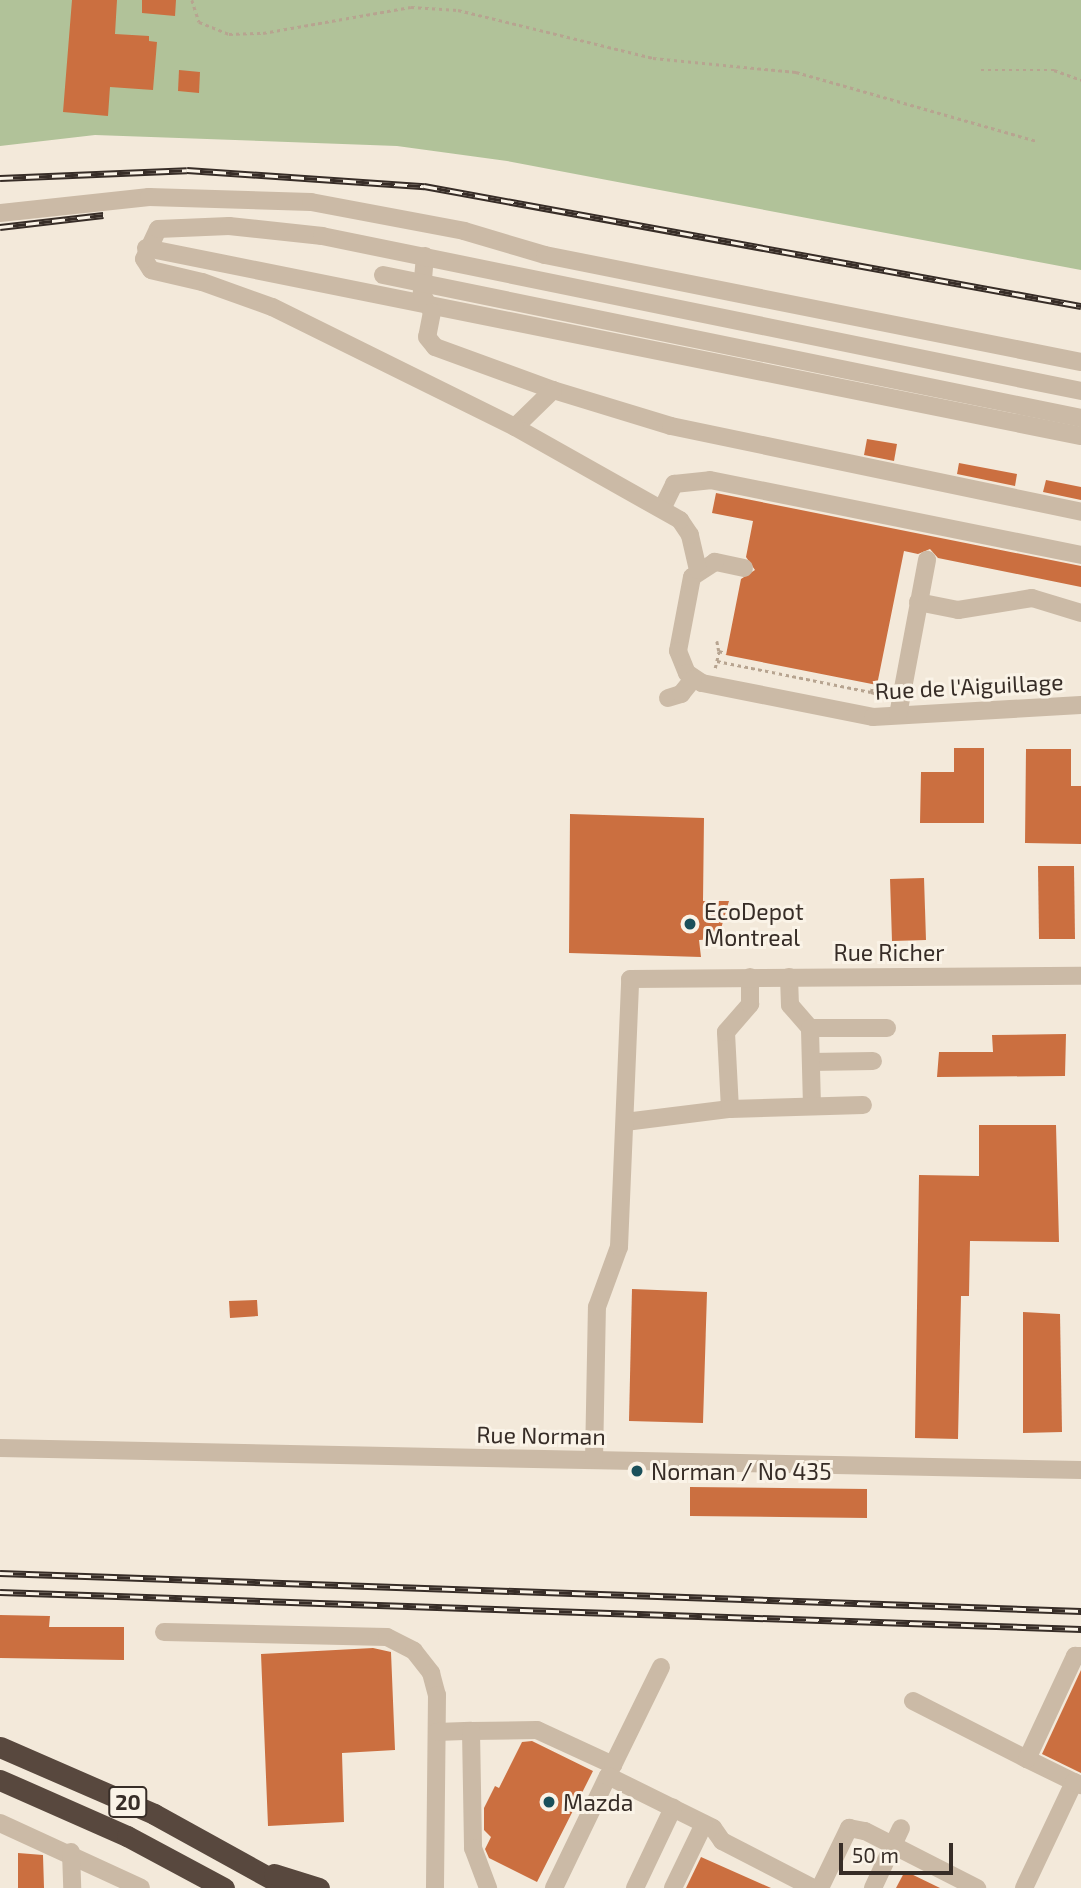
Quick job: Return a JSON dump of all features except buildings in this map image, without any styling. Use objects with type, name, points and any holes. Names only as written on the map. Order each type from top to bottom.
[{"type":"highway","name":"20","points":[[0,1747],[113,1794],[288,1888]]},
{"type":"highway","name":"20","points":[[0,1780],[127,1836],[224,1888]]},
{"type":"highway","points":[[252,1867],[319,1888]]},
{"type":"street","points":[[0,213],[149,197],[311,202],[464,231],[545,255],[1081,362]]},
{"type":"street","points":[[668,698],[681,694],[693,679],[683,668],[678,651],[682,616],[698,570],[688,529],[662,509],[515,427],[272,307],[202,282],[151,271],[144,260],[146,248],[161,227],[200,225],[310,234],[1081,391]]},
{"type":"street","points":[[146,248],[1081,436]]},
{"type":"street","points":[[425,256],[421,283],[432,318],[427,337],[432,345],[553,390],[671,426],[1081,512]]},
{"type":"street","points":[[383,275],[1081,418]]},
{"type":"street","points":[[515,427],[553,390]]},
{"type":"street","points":[[662,509],[674,484],[710,480],[1081,555]]},
{"type":"street","points":[[898,715],[927,561]]},
{"type":"street","points":[[698,570],[715,562],[744,568]]},
{"type":"street","points":[[918,602],[958,610],[1032,598],[1081,613]]},
{"type":"street","name":"Rue de l'Aiguillage","points":[[693,679],[869,717],[1081,705]]},
{"type":"street","name":"Rue Richer","points":[[625,1122],[630,979],[1081,976]]},
{"type":"street","points":[[730,1110],[726,1032],[750,1004],[750,977]]},
{"type":"street","points":[[789,977],[790,1005],[810,1028],[812,1106]]},
{"type":"street","points":[[810,1028],[887,1028]]},
{"type":"street","points":[[811,1062],[873,1061]]},
{"type":"street","points":[[594,1460],[597,1307],[619,1247],[625,1122],[730,1110],[863,1105]]},
{"type":"street","name":"Rue Norman","points":[[0,1448],[1081,1470]]},
{"type":"street","points":[[164,1632],[394,1638],[414,1651],[430,1673],[437,1695],[435,1888]]},
{"type":"street","points":[[1027,1759],[1074,1656],[1081,1656]]},
{"type":"street","points":[[554,1888],[661,1668]]},
{"type":"street","points":[[913,1701],[1077,1783],[1024,1888]]},
{"type":"street","points":[[437,1732],[537,1730],[704,1824],[722,1841],[813,1888]]},
{"type":"street","points":[[471,1731],[473,1848],[488,1888]]},
{"type":"street","points":[[635,1888],[673,1808]]},
{"type":"street","points":[[0,1823],[71,1852],[141,1888]]},
{"type":"street","points":[[673,1888],[704,1824]]},
{"type":"street","points":[[820,1888],[849,1828],[893,1846],[977,1888]]},
{"type":"street","points":[[873,1888],[901,1828]]},
{"type":"street","points":[[71,1852],[72,1888]]},
{"type":"path","points":[[192,0],[199,22],[229,34],[263,33],[411,8],[458,10],[653,58],[796,72],[1036,141]]},
{"type":"path","points":[[981,70],[1054,70],[1081,80]]},
{"type":"path","points":[[714,675],[719,651],[717,641]]},
{"type":"path","points":[[719,651],[726,653]]},
{"type":"path","points":[[717,661],[871,692],[873,685]]},
{"type":"path","points":[[785,675],[786,667]]},
{"type":"green space","points":[[0,0],[1081,0],[1081,270],[507,161],[397,146],[95,135],[0,146]]},
{"type":"railway","points":[[0,178],[187,170],[424,186],[1081,306]]},
{"type":"railway","points":[[0,227],[103,215]]},
{"type":"railway","points":[[0,1573],[1081,1611]]},
{"type":"railway","points":[[0,1592],[1081,1629]]},
{"type":"place","name":"EcoDepot Montreal","points":[[690,924]]},
{"type":"place","name":"Norman / No 435","points":[[637,1471]]},
{"type":"place","name":"Mazda","points":[[549,1802]]}]
